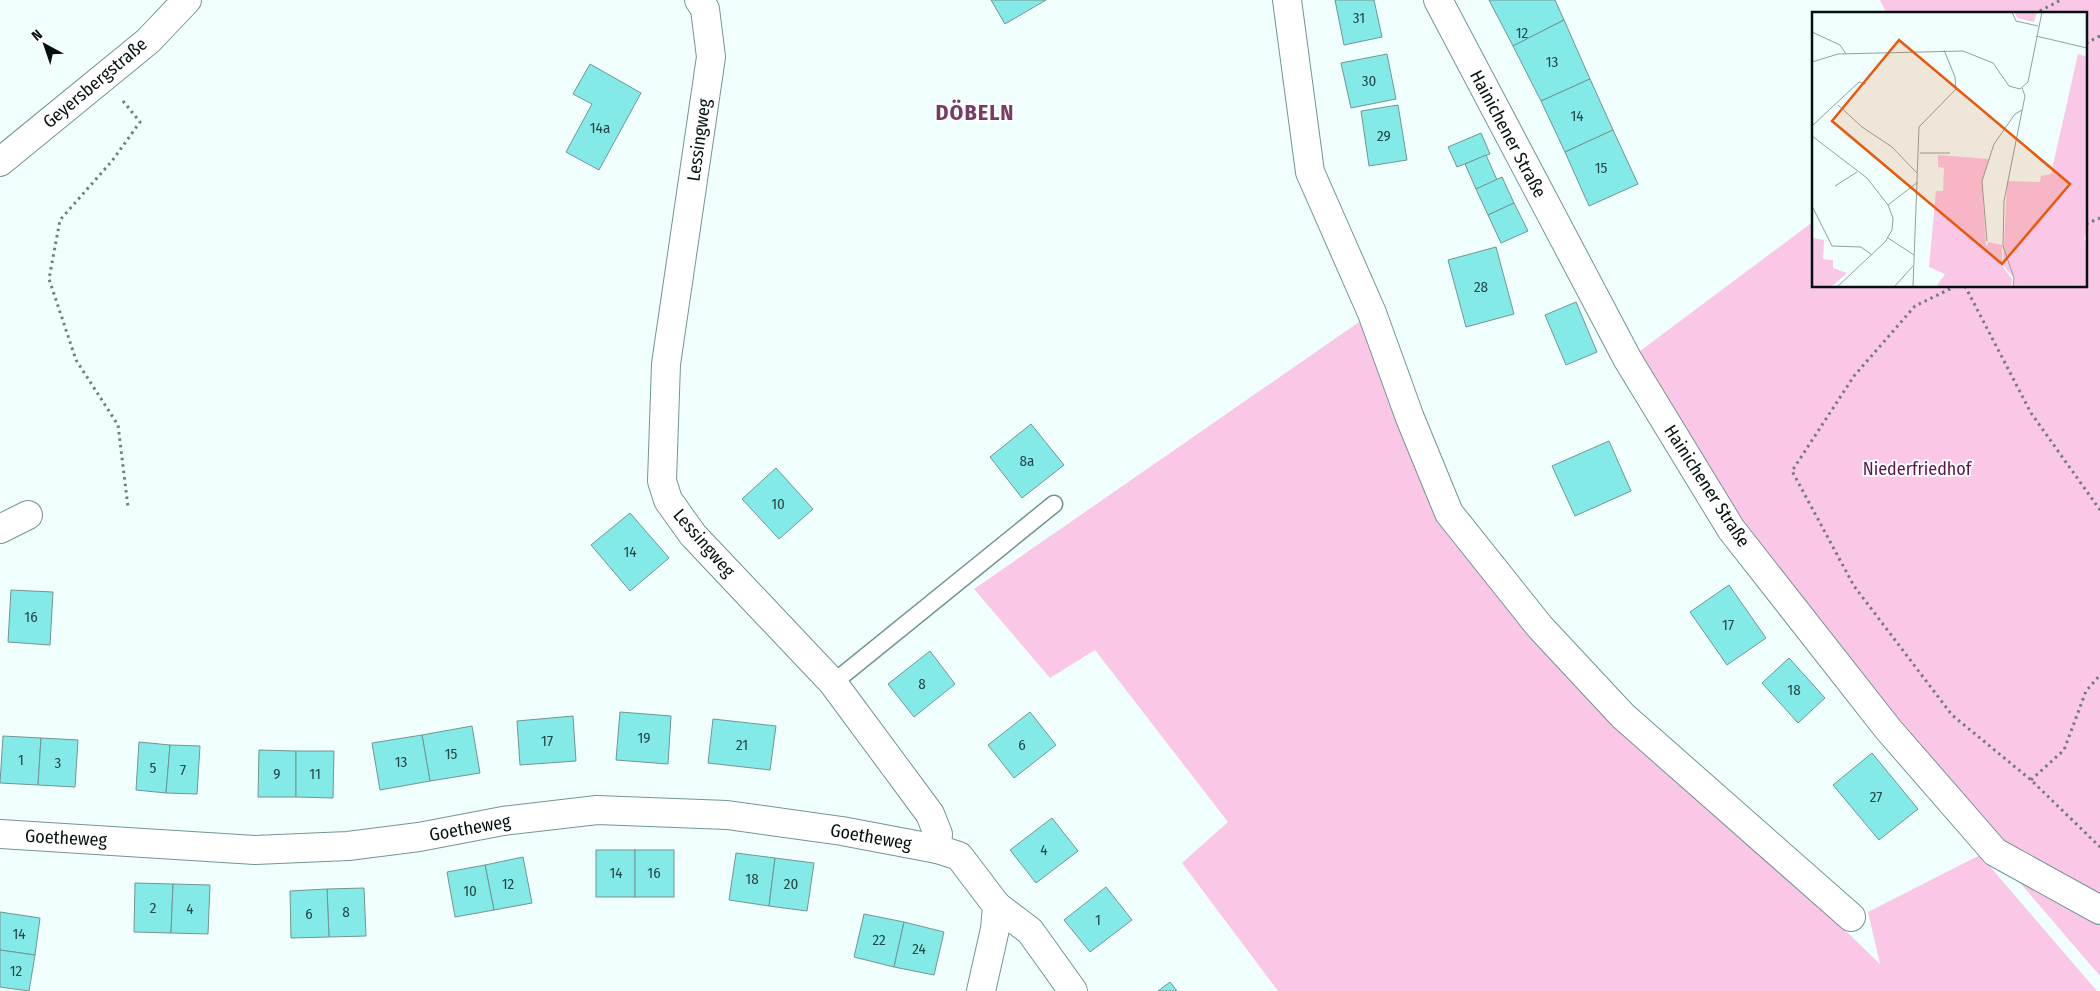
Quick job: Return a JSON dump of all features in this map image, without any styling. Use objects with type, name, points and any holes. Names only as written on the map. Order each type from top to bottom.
[{"type":"street","name":"Geyersbergstraße","points":[[0,162],[148,40],[187,0]]},
{"type":"street","name":"Lessingweg","points":[[699,0],[705,9],[711,57],[666,364],[662,480],[668,500],[694,535],[833,684],[930,814],[938,834],[937,849]]},
{"type":"street","points":[[1287,0],[1310,172],[1372,313],[1410,418],[1449,513],[1540,628],[1623,716],[1851,917]]},
{"type":"street","name":"Hainichener Straße","points":[[1438,0],[1628,360],[1731,529],[1888,729],[1995,852],[2100,910]]},
{"type":"street","points":[[0,529],[28,515]]},
{"type":"street","name":"Goetheweg","points":[[0,834],[255,850],[348,846],[419,838],[503,821],[597,810],[727,816],[842,831],[937,849]]},
{"type":"street","points":[[937,849],[959,856],[989,892],[997,906],[1030,932],[1073,991]]},
{"type":"street","points":[[981,991],[995,929],[997,906]]},
{"type":"lane","points":[[833,684],[1054,504]]},
{"type":"path","points":[[2038,12],[2060,0]]},
{"type":"path","points":[[2088,42],[2100,36]]},
{"type":"path","points":[[103,77],[140,122],[112,161],[60,220],[49,279],[76,360],[118,425],[128,507]]},
{"type":"path","points":[[2088,223],[2100,218]]},
{"type":"path","points":[[1952,288],[1916,306],[1854,376],[1792,471],[1854,586],[1952,715],[2031,780],[2100,847]]},
{"type":"path","points":[[1966,288],[2031,413],[2100,510]]},
{"type":"path","points":[[2031,780],[2064,750],[2086,691],[2100,675]]},
{"type":"green space","name":"Niederfriedhof","points":[[1880,0],[2100,0],[2100,976],[1888,729],[1628,360],[1812,222],[1812,288],[2088,288],[2088,12],[1886,12]]},
{"type":"green space","points":[[1372,313],[1449,513],[1623,716],[1880,964],[1868,912],[1980,855],[2097,991],[1278,991],[1182,863],[1228,822],[1095,650],[1050,678],[974,589]]},
{"type":"building","points":[[991,0],[1046,0],[1005,24]]},
{"type":"building","points":[[1335,0],[1374,0],[1382,37],[1344,45]]},
{"type":"building","points":[[1489,0],[1555,0],[1564,20],[1513,46]]},
{"type":"building","points":[[1564,20],[1590,79],[1541,101],[1513,46]]},
{"type":"building","points":[[1387,54],[1396,99],[1351,108],[1341,63]]},
{"type":"building","points":[[590,64],[641,93],[599,170],[566,152],[592,104],[573,94]]},
{"type":"building","points":[[1590,79],[1613,130],[1565,152],[1541,101]]},
{"type":"building","points":[[1398,105],[1407,160],[1369,166],[1361,111]]},
{"type":"building","points":[[1613,130],[1638,184],[1589,206],[1565,152]]},
{"type":"building","points":[[1481,133],[1490,154],[1457,167],[1448,147]]},
{"type":"building","points":[[1486,155],[1497,180],[1476,189],[1465,164]]},
{"type":"building","points":[[1502,177],[1514,203],[1488,215],[1476,189]]},
{"type":"building","points":[[1514,203],[1528,231],[1501,243],[1488,215]]},
{"type":"building","points":[[1496,247],[1514,314],[1466,327],[1448,260]]},
{"type":"building","points":[[1576,302],[1597,352],[1566,365],[1545,315]]},
{"type":"building","points":[[1031,424],[1064,465],[1022,498],[990,457]]},
{"type":"building","points":[[1609,441],[1631,491],[1575,516],[1552,466]]},
{"type":"building","points":[[776,468],[813,509],[779,539],[742,499]]},
{"type":"building","points":[[630,513],[669,558],[630,591],[591,545]]},
{"type":"building","points":[[1729,585],[1766,638],[1727,665],[1690,612]]},
{"type":"building","points":[[11,590],[53,592],[50,645],[8,642]]},
{"type":"building","points":[[930,651],[955,684],[914,717],[888,684]]},
{"type":"building","points":[[1789,658],[1825,698],[1798,723],[1762,683]]},
{"type":"building","points":[[620,712],[671,716],[668,764],[616,760]]},
{"type":"building","points":[[1030,712],[1056,745],[1014,778],[988,745]]},
{"type":"building","points":[[573,716],[576,761],[520,765],[517,721]]},
{"type":"building","points":[[713,719],[776,726],[770,770],[708,763]]},
{"type":"building","points":[[472,726],[480,773],[430,781],[422,735]]},
{"type":"building","points":[[422,735],[430,781],[380,790],[372,743]]},
{"type":"building","points":[[3,736],[41,738],[38,785],[0,783]]},
{"type":"building","points":[[41,738],[78,740],[75,787],[38,785]]},
{"type":"building","points":[[139,742],[170,745],[166,793],[136,790]]},
{"type":"building","points":[[170,745],[200,746],[197,794],[166,793]]},
{"type":"building","points":[[259,750],[296,751],[296,797],[258,797]]},
{"type":"building","points":[[296,751],[334,751],[333,798],[296,797]]},
{"type":"building","points":[[1872,753],[1918,809],[1879,840],[1833,785]]},
{"type":"building","points":[[1052,818],[1078,851],[1036,883],[1010,850]]},
{"type":"building","points":[[596,850],[635,850],[635,897],[596,897]]},
{"type":"building","points":[[635,850],[674,850],[674,897],[635,897]]},
{"type":"building","points":[[736,853],[775,858],[769,906],[729,900]]},
{"type":"building","points":[[523,857],[532,903],[494,910],[485,865]]},
{"type":"building","points":[[775,858],[814,863],[807,911],[769,906]]},
{"type":"building","points":[[485,865],[494,910],[455,917],[447,872]]},
{"type":"building","points":[[135,883],[173,884],[171,933],[134,932]]},
{"type":"building","points":[[173,884],[210,885],[208,934],[171,933]]},
{"type":"building","points":[[1106,887],[1132,920],[1090,952],[1064,920]]},
{"type":"building","points":[[364,888],[366,936],[329,937],[327,889]]},
{"type":"building","points":[[327,889],[329,937],[291,938],[290,891]]},
{"type":"building","points":[[0,912],[40,918],[35,955],[0,950]]},
{"type":"building","points":[[864,914],[904,922],[894,967],[854,957]]},
{"type":"building","points":[[904,922],[944,932],[934,975],[894,967]]},
{"type":"building","points":[[0,950],[35,955],[29,991],[0,987]]},
{"type":"building","points":[[1170,982],[1177,991],[1158,991]]},
{"type":"district","name":"DÖBELN","points":[[975,112]]}]
